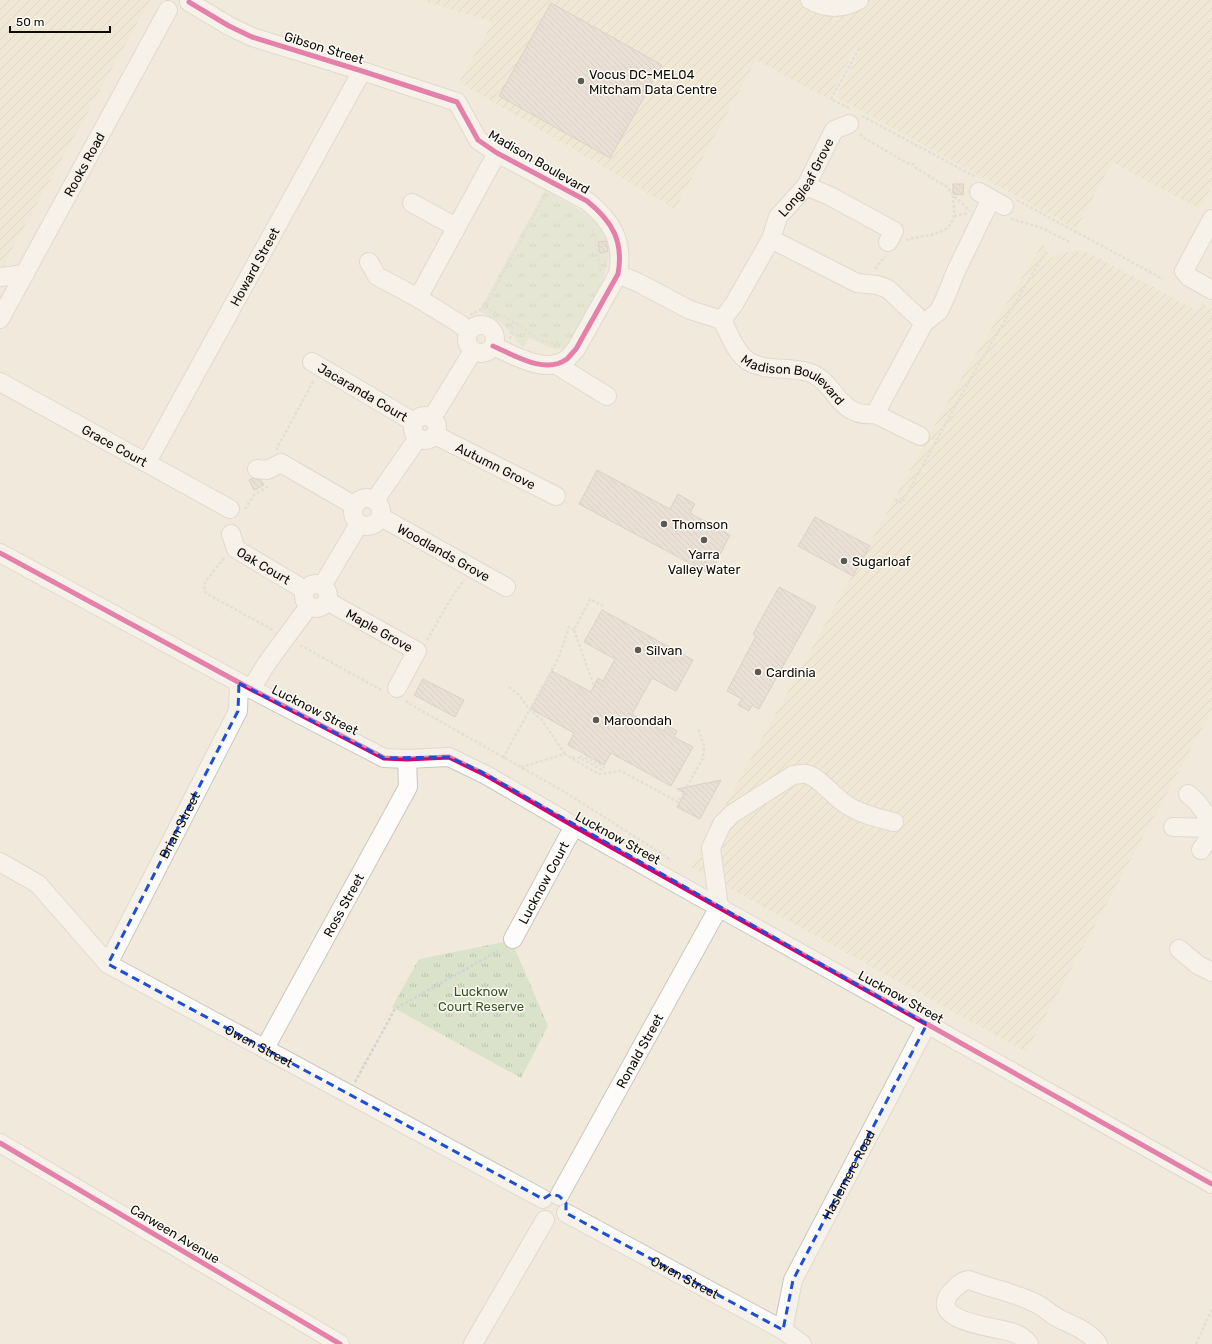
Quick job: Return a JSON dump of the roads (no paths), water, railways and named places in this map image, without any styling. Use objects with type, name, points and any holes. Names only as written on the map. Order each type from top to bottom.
[{"type":"street","points":[[810,0],[827,7],[844,6],[859,0]]},
{"type":"street","points":[[165,5],[178,12],[186,7],[189,1]]},
{"type":"street","name":"Gibson Street","points":[[189,1],[229,26],[252,37],[457,102]]},
{"type":"street","name":"Rooks Road","points":[[0,319],[165,5]]},
{"type":"street","name":"Howard Street","points":[[147,462],[362,71]]},
{"type":"street","name":"Madison Boulevard","points":[[457,102],[478,140],[497,153],[587,202],[600,212],[610,223],[618,243],[621,261],[610,275],[576,349],[567,359],[555,364]]},
{"type":"street","name":"Longleaf Grove","points":[[722,320],[734,304],[771,239],[778,217],[806,186],[834,130],[853,116]]},
{"type":"street","points":[[418,298],[497,153]]},
{"type":"street","points":[[806,186],[830,196],[894,231],[893,245]]},
{"type":"street","points":[[875,414],[924,323],[939,311],[956,271],[999,202]]},
{"type":"street","points":[[412,203],[456,227]]},
{"type":"street","points":[[1212,218],[1184,270],[1189,277],[1212,290]]},
{"type":"street","points":[[771,239],[857,283],[877,285],[888,289],[924,323]]},
{"type":"street","points":[[370,262],[377,276],[418,298],[463,327],[473,328],[483,325],[488,327],[495,336],[493,346],[484,353],[473,351],[470,347],[463,327]]},
{"type":"street","points":[[0,278],[25,274]]},
{"type":"street","points":[[610,275],[639,283],[690,310],[722,320]]},
{"type":"street","name":"Madison Boulevard","points":[[722,320],[736,349],[748,360],[758,366],[808,372],[824,382],[843,404],[854,412],[866,415],[875,414],[920,436]]},
{"type":"street","points":[[493,346],[540,365],[555,364],[607,396]]},
{"type":"street","points":[[375,500],[425,428],[473,351]]},
{"type":"street","name":"Jacaranda Court","points":[[317,365],[425,428]]},
{"type":"street","name":"Grace Court","points":[[0,382],[230,509]]},
{"type":"street","name":"Autumn Grove","points":[[425,428],[556,496]]},
{"type":"street","points":[[268,468],[355,506]]},
{"type":"street","points":[[370,498],[375,500],[381,507],[381,517],[374,525],[369,526],[359,524],[354,515],[355,506],[362,499],[370,498]]},
{"type":"street","name":"Woodlands Grove","points":[[381,517],[506,587]]},
{"type":"street","points":[[245,686],[267,663],[316,596],[359,524]]},
{"type":"street","name":"Oak Court","points":[[231,534],[236,549],[316,596]]},
{"type":"street","name":"Lucknow Street","points":[[0,553],[245,686],[384,758],[407,759],[449,757],[486,775],[574,826],[1212,1184]]},
{"type":"street","name":"Maple Grove","points":[[316,596],[417,651],[397,688]]},
{"type":"street","name":"Brian Street","points":[[108,964],[238,711],[245,686]]},
{"type":"street","name":"Ross Street","points":[[265,1048],[408,787],[407,759]]},
{"type":"street","points":[[719,907],[711,848],[722,824],[732,814],[793,775],[805,773],[815,777],[841,802],[850,808],[864,815],[894,822]]},
{"type":"street","points":[[1188,794],[1197,802],[1212,823]]},
{"type":"street","name":"Lucknow Court","points":[[513,939],[574,826]]},
{"type":"street","points":[[1173,827],[1212,828]]},
{"type":"street","points":[[1201,850],[1212,833]]},
{"type":"street","name":"Owen Street","points":[[0,862],[38,884],[108,964],[348,1093],[551,1197]]},
{"type":"street","name":"Ronald Street","points":[[551,1197],[719,907]]},
{"type":"street","points":[[1179,949],[1198,964],[1212,972]]},
{"type":"street","name":"Haslemere Road","points":[[783,1330],[793,1280],[927,1024]]},
{"type":"street","name":"Carween Avenue","points":[[0,1143],[340,1344]]},
{"type":"street","points":[[551,1197],[566,1203],[566,1213],[564,1217],[555,1222],[546,1220],[542,1217],[539,1208],[540,1203],[551,1197]]},
{"type":"street","name":"Owen Street","points":[[566,1213],[783,1330],[802,1344]]},
{"type":"street","points":[[473,1344],[546,1220]]},
{"type":"street","points":[[1029,1344],[1019,1335],[1012,1332],[980,1326],[964,1321],[952,1314],[947,1306],[949,1294],[963,1281],[969,1280],[1033,1301],[1053,1315],[1081,1329],[1096,1340],[1098,1344]]},
{"type":"place","name":"Vocus DC-MEL04 Mitcham Data Centre","points":[[581,81]]},
{"type":"place","name":"Thomson","points":[[664,524]]},
{"type":"place","name":"Yarra Valley Water","points":[[704,540]]},
{"type":"place","name":"Sugarloaf","points":[[844,561]]},
{"type":"place","name":"Silvan","points":[[638,650]]},
{"type":"place","name":"Cardinia","points":[[758,672]]},
{"type":"place","name":"Maroondah","points":[[596,720]]},
{"type":"park label","name":"Lucknow Court Reserve","points":[[481,998]]}]
